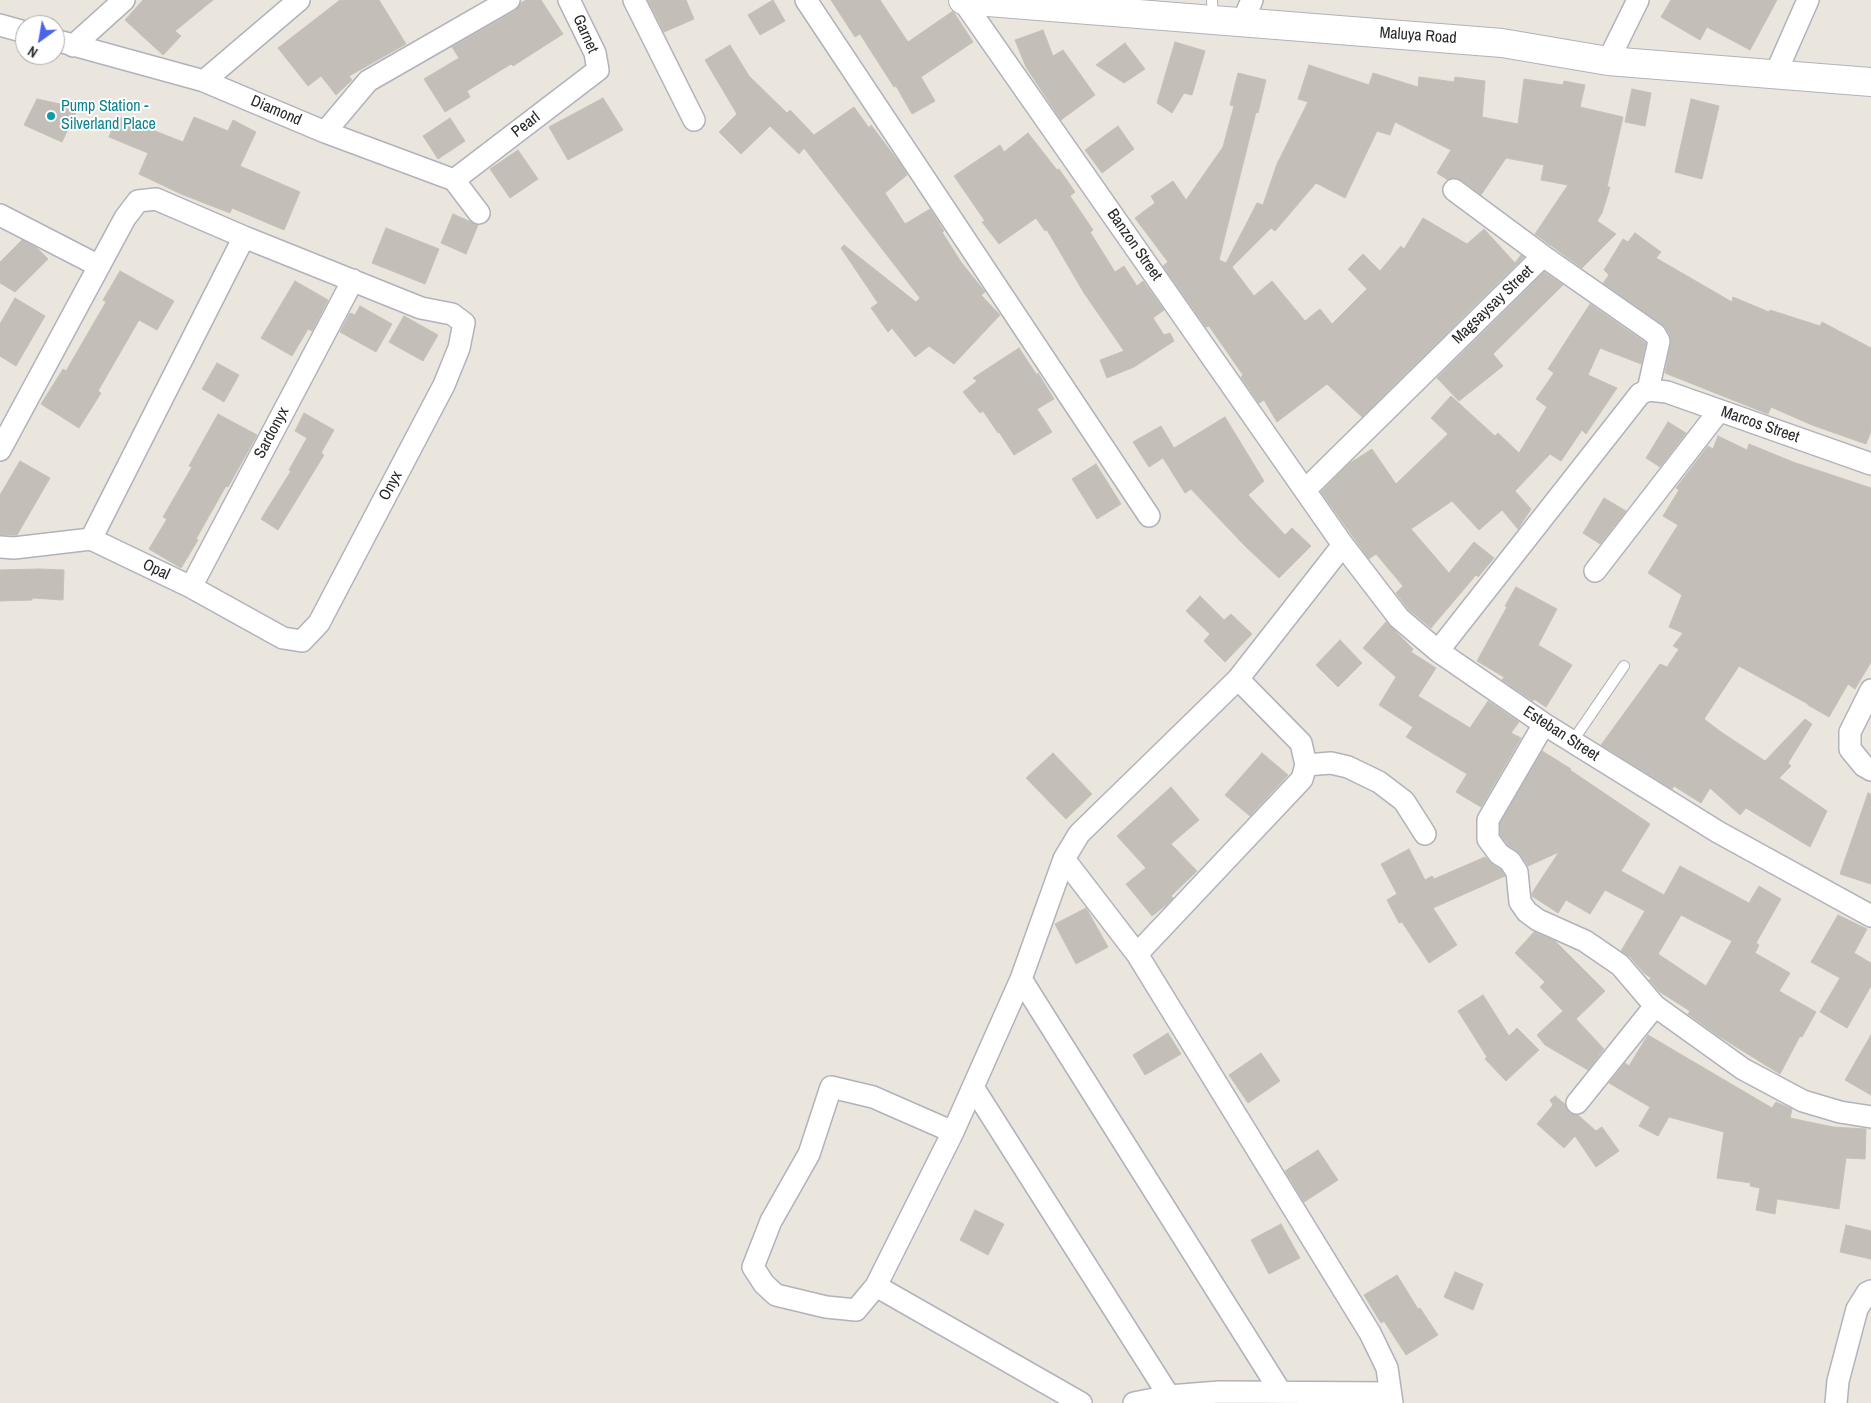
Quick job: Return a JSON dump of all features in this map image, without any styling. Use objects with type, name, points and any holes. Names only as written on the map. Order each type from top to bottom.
[{"type":"street","points":[[65,42],[124,0]]},
{"type":"street","points":[[204,81],[299,0]]},
{"type":"street","points":[[325,132],[368,81],[509,0]]},
{"type":"street","name":"Garnet","points":[[569,0],[595,53],[598,70]]},
{"type":"street","points":[[634,0],[694,120]]},
{"type":"street","points":[[806,0],[1148,516]]},
{"type":"street","name":"Maluya Road","points":[[963,0],[1247,11],[1502,43],[1608,61],[1871,82]]},
{"type":"street","name":"Banzon Street","points":[[963,0],[1304,490]]},
{"type":"street","points":[[1608,61],[1638,0]]},
{"type":"street","points":[[1776,75],[1808,0]]},
{"type":"street","points":[[0,25],[15,29]]},
{"type":"street","name":"Diamond","points":[[65,43],[204,81],[325,132],[454,180]]},
{"type":"street","name":"Pearl","points":[[454,180],[598,70]]},
{"type":"street","points":[[454,180],[479,213]]},
{"type":"street","points":[[1454,190],[1544,256]]},
{"type":"street","points":[[0,450],[125,218],[138,201],[156,199],[244,237],[353,280]]},
{"type":"street","points":[[0,215],[99,266]]},
{"type":"street","points":[[0,547],[14,548],[91,539],[244,237]]},
{"type":"street","name":"Magsaysay Street","points":[[1304,490],[1544,256],[1654,334],[1660,341],[1648,390]]},
{"type":"street","name":"Onyx","points":[[302,641],[319,623],[444,385],[459,348],[464,323],[452,314],[421,308],[353,280]]},
{"type":"street","name":"Sardonyx","points":[[191,587],[353,280]]},
{"type":"street","points":[[1438,651],[1640,394],[1648,390]]},
{"type":"street","name":"Marcos Street","points":[[1648,390],[1667,392],[1871,464]]},
{"type":"street","points":[[1595,571],[1719,411]]},
{"type":"street","name":"Esteban Street","points":[[1304,490],[1399,618],[1438,651],[1544,724],[1718,832],[1871,916]]},
{"type":"street","name":"Opal","points":[[91,539],[191,587],[283,638],[302,641]]},
{"type":"street","points":[[953,1132],[874,1097],[831,1087],[809,1154],[772,1221],[753,1267],[764,1284],[776,1295],[826,1307],[856,1310],[876,1286],[953,1132],[1021,979],[1064,858],[1079,834],[1238,679],[1343,545]]},
{"type":"street","points":[[1137,954],[1302,778],[1306,765],[1301,744],[1238,679]]},
{"type":"street","points":[[1871,690],[1850,732],[1850,749],[1864,766],[1871,770]]},
{"type":"street","points":[[1544,724],[1488,820],[1488,839],[1493,847],[1510,862],[1517,872],[1520,902],[1527,912],[1538,920],[1585,941],[1620,965],[1656,1006],[1743,1068],[1803,1101],[1840,1112],[1871,1117]]},
{"type":"street","points":[[1306,765],[1331,763],[1348,767],[1379,782],[1404,801],[1426,834]]},
{"type":"street","points":[[1064,858],[1137,954],[1370,1333],[1387,1368],[1391,1398],[1280,1391],[1219,1392],[1169,1396],[1134,1403]]},
{"type":"street","points":[[1021,979],[1280,1391]]},
{"type":"street","points":[[1576,1103],[1656,1006]]},
{"type":"street","points":[[973,1087],[1169,1396]]},
{"type":"street","points":[[876,1286],[1080,1403]]},
{"type":"street","points":[[1836,1403],[1838,1382],[1857,1309],[1867,1293],[1871,1291]]},
{"type":"lane","points":[[1572,742],[1624,666]]},
{"type":"building","points":[[143,0],[213,0],[175,31],[181,36],[163,55],[125,20]]},
{"type":"building","points":[[340,0],[379,0],[406,44],[349,76],[352,80],[336,95],[321,76],[308,86],[278,48]]},
{"type":"building","points":[[526,0],[541,0],[563,34],[513,66],[511,64],[467,91],[470,97],[445,112],[424,79],[459,58],[452,47],[515,11]]},
{"type":"building","points":[[648,0],[686,0],[694,19],[664,32]]},
{"type":"building","points":[[773,0],[785,21],[760,35],[748,15]]},
{"type":"building","points":[[831,0],[880,0],[908,42],[953,11],[973,42],[921,77],[935,101],[912,114],[896,86],[894,87],[860,34],[855,37]]},
{"type":"building","points":[[1671,0],[1777,0],[1750,50],[1707,27],[1700,40],[1661,17]]},
{"type":"building","points":[[1043,30],[1053,56],[1063,50],[1095,95],[1061,120],[1026,67],[1015,40]]},
{"type":"building","points":[[1175,42],[1205,51],[1192,95],[1184,93],[1172,113],[1157,103]]},
{"type":"building","points":[[1125,43],[1145,69],[1124,83],[1096,65]]},
{"type":"building","points":[[730,45],[749,76],[787,113],[790,110],[814,135],[854,107],[869,128],[871,125],[901,165],[907,175],[885,193],[905,224],[930,209],[961,262],[985,292],[981,295],[1000,315],[954,364],[929,346],[915,357],[892,328],[888,332],[871,308],[878,303],[841,248],[844,245],[916,302],[920,298],[804,148],[799,154],[770,126],[741,154],[719,132],[737,114],[705,60]]},
{"type":"building","points":[[1309,65],[1369,85],[1373,73],[1418,87],[1419,77],[1454,82],[1455,77],[1485,81],[1482,117],[1518,124],[1524,79],[1563,85],[1564,81],[1585,85],[1580,107],[1623,117],[1607,187],[1610,187],[1602,213],[1597,221],[1616,234],[1582,268],[1535,234],[1568,185],[1541,180],[1544,165],[1506,158],[1481,195],[1461,180],[1455,178],[1448,180],[1437,173],[1451,150],[1395,122],[1390,135],[1377,131],[1345,198],[1316,183],[1275,231],[1271,228],[1232,267],[1254,296],[1272,281],[1305,321],[1320,309],[1332,324],[1367,289],[1348,269],[1363,254],[1380,271],[1401,246],[1404,249],[1423,218],[1467,244],[1484,229],[1515,263],[1521,255],[1524,257],[1362,417],[1327,384],[1277,422],[1264,400],[1259,403],[1241,377],[1243,375],[1209,326],[1206,327],[1163,266],[1168,262],[1135,218],[1155,203],[1151,196],[1173,181],[1186,200],[1223,147],[1234,106],[1230,105],[1238,73],[1266,80],[1258,113],[1256,112],[1219,260],[1226,263],[1257,203],[1263,205],[1277,164],[1308,102],[1298,99]]},
{"type":"building","points":[[1632,89],[1651,93],[1645,126],[1625,122]]},
{"type":"building","points":[[603,98],[623,130],[568,160],[549,127]]},
{"type":"building","name":"Pump Station - Silverland Place","points":[[37,99],[78,108],[62,142],[24,125]]},
{"type":"building","points":[[1691,99],[1719,106],[1702,179],[1675,172]]},
{"type":"building","points":[[117,116],[183,142],[194,117],[228,131],[233,120],[256,132],[240,166],[300,192],[284,230],[232,208],[230,213],[181,194],[139,174],[148,153],[109,137]]},
{"type":"building","points":[[450,118],[465,141],[438,159],[423,136]]},
{"type":"building","points":[[1118,126],[1134,149],[1102,173],[1085,150]]},
{"type":"building","points":[[1028,133],[1057,170],[1059,169],[1075,192],[1070,196],[1093,230],[1090,232],[1115,272],[1124,266],[1137,286],[1143,281],[1164,310],[1153,318],[1164,335],[1170,333],[1174,341],[1134,367],[1107,378],[1100,360],[1124,351],[1084,293],[1047,230],[1045,231],[1036,218],[999,244],[982,222],[985,221],[954,176],[1000,145],[1004,152]]},
{"type":"building","points":[[518,150],[538,179],[510,198],[490,169]]},
{"type":"building","points":[[453,214],[478,225],[466,254],[441,243]]},
{"type":"building","points":[[386,228],[439,249],[425,284],[372,263]]},
{"type":"building","points":[[1635,233],[1661,252],[1656,258],[1732,302],[1733,297],[1769,312],[1770,310],[1820,326],[1822,322],[1871,348],[1871,431],[1866,444],[1812,425],[1771,407],[1768,414],[1665,373],[1671,343],[1670,335],[1666,328],[1603,283],[1609,275],[1604,270],[1623,239],[1628,242]]},
{"type":"building","points":[[22,240],[37,248],[48,259],[15,292],[0,283],[0,262]]},
{"type":"building","points":[[120,271],[174,301],[157,330],[139,320],[98,391],[101,393],[79,428],[41,404],[63,369],[66,371],[106,302],[103,300]]},
{"type":"building","points":[[1544,272],[1563,285],[1493,354],[1503,366],[1459,401],[1437,378]]},
{"type":"building","points":[[295,281],[328,300],[312,331],[308,329],[292,356],[261,338]]},
{"type":"building","points":[[15,298],[45,316],[16,366],[0,356],[0,324]]},
{"type":"building","points":[[1590,304],[1646,343],[1641,364],[1600,348],[1588,375],[1617,388],[1586,434],[1582,430],[1561,461],[1550,454],[1515,491],[1531,509],[1518,529],[1502,510],[1479,530],[1452,501],[1411,529],[1449,573],[1474,542],[1494,558],[1478,577],[1476,575],[1431,628],[1408,609],[1396,593],[1403,586],[1376,554],[1369,559],[1321,492],[1350,463],[1372,449],[1396,484],[1448,434],[1431,418],[1451,396],[1495,436],[1498,433],[1519,453],[1547,407],[1536,399],[1554,373],[1548,369]]},
{"type":"building","points":[[360,306],[392,324],[376,352],[340,332],[350,313],[355,315]]},
{"type":"building","points":[[404,316],[438,335],[423,361],[389,342]]},
{"type":"building","points":[[1019,348],[1037,375],[1038,373],[1054,399],[1037,409],[1052,432],[1014,455],[983,411],[980,413],[963,392],[977,381],[973,378]]},
{"type":"building","points":[[217,363],[239,375],[224,402],[202,389]]},
{"type":"building","points":[[304,413],[334,430],[321,453],[324,455],[278,530],[261,519],[291,471],[289,470],[307,438],[295,431]]},
{"type":"building","points":[[218,414],[257,435],[228,487],[226,486],[181,568],[149,549],[167,519],[163,517],[192,467],[189,466]]},
{"type":"building","points":[[1225,417],[1264,481],[1248,495],[1285,535],[1292,528],[1311,546],[1279,578],[1245,546],[1191,489],[1185,493],[1163,458],[1149,467],[1133,442],[1161,426],[1174,448]]},
{"type":"building","points":[[1668,422],[1686,433],[1660,467],[1646,458]]},
{"type":"building","points":[[1718,436],[1747,450],[1749,444],[1793,462],[1871,488],[1871,662],[1855,689],[1848,684],[1829,717],[1739,666],[1704,719],[1765,761],[1805,719],[1812,724],[1788,763],[1791,766],[1779,778],[1827,811],[1810,847],[1746,808],[1740,815],[1710,788],[1701,803],[1674,786],[1672,789],[1601,745],[1660,664],[1667,667],[1679,649],[1673,646],[1683,633],[1669,627],[1682,595],[1648,573],[1678,525],[1663,516],[1679,490],[1676,488],[1708,446],[1713,449]]},
{"type":"building","points":[[20,461],[50,478],[17,535],[0,535],[0,495]]},
{"type":"building","points":[[1096,464],[1121,504],[1097,519],[1072,479]]},
{"type":"building","points":[[1604,498],[1626,511],[1600,544],[1583,533]]},
{"type":"building","points":[[0,570],[64,570],[63,600],[32,598],[32,600],[0,601]]},
{"type":"building","points":[[1516,587],[1557,609],[1538,645],[1572,665],[1546,707],[1534,699],[1533,701],[1502,680],[1504,677],[1477,661]]},
{"type":"building","points":[[1200,596],[1224,620],[1231,614],[1252,634],[1225,662],[1204,641],[1210,634],[1186,611]]},
{"type":"building","points":[[1386,622],[1413,649],[1411,652],[1436,668],[1418,696],[1470,728],[1488,701],[1519,722],[1511,733],[1521,738],[1481,807],[1456,792],[1467,774],[1406,737],[1413,727],[1379,705],[1396,677],[1363,648]]},
{"type":"building","points":[[1340,640],[1362,663],[1338,687],[1316,665]]},
{"type":"building","points":[[1542,751],[1650,824],[1621,871],[1664,895],[1680,866],[1749,903],[1759,886],[1781,899],[1756,943],[1759,945],[1755,953],[1790,973],[1779,991],[1816,1012],[1802,1037],[1800,1036],[1780,1074],[1717,1035],[1688,1014],[1690,1011],[1660,992],[1649,980],[1651,978],[1630,957],[1621,951],[1645,911],[1605,890],[1590,914],[1566,900],[1558,913],[1532,896],[1532,893],[1559,852],[1528,866],[1520,854],[1508,845],[1500,835],[1500,823]],"holes":[[[1681,915],[1732,941],[1706,986],[1658,954]]]},
{"type":"building","points":[[1053,753],[1092,794],[1066,819],[1026,778]]},
{"type":"building","points":[[1262,753],[1288,775],[1250,816],[1225,795]]},
{"type":"building","points":[[1171,787],[1199,820],[1171,844],[1197,871],[1171,896],[1173,898],[1167,904],[1152,916],[1126,884],[1146,868],[1117,836]]},
{"type":"building","points":[[1868,793],[1871,794],[1871,884],[1840,874]]},
{"type":"building","points":[[1409,849],[1425,880],[1432,876],[1434,879],[1485,857],[1501,870],[1505,876],[1433,908],[1457,945],[1429,963],[1402,922],[1399,923],[1387,900],[1397,894],[1381,864]]},
{"type":"building","points":[[1086,908],[1108,947],[1076,964],[1055,924]]},
{"type":"building","points":[[1838,915],[1867,929],[1854,953],[1871,963],[1871,986],[1847,1028],[1820,1012],[1840,978],[1811,962]]},
{"type":"building","points":[[1534,932],[1555,941],[1605,991],[1576,1019],[1604,1049],[1588,1070],[1545,1045],[1537,1035],[1563,1011],[1540,987],[1545,982],[1515,953]]},
{"type":"building","points":[[1483,995],[1509,1036],[1517,1028],[1539,1050],[1506,1081],[1485,1059],[1487,1057],[1458,1011]]},
{"type":"building","points":[[1168,1033],[1181,1054],[1145,1075],[1133,1055]]},
{"type":"building","points":[[1648,1035],[1772,1108],[1776,1102],[1792,1109],[1790,1118],[1833,1127],[1866,1129],[1865,1159],[1846,1158],[1839,1209],[1777,1199],[1775,1214],[1756,1210],[1760,1188],[1750,1186],[1751,1183],[1717,1178],[1724,1132],[1669,1117],[1658,1136],[1639,1126],[1650,1107],[1609,1083],[1625,1063],[1629,1066]]},
{"type":"building","points":[[1871,1035],[1871,1095],[1845,1080]]},
{"type":"building","points":[[1261,1053],[1280,1081],[1248,1103],[1229,1075]]},
{"type":"building","points":[[1555,1096],[1565,1104],[1570,1113],[1578,1115],[1596,1131],[1602,1127],[1619,1151],[1596,1167],[1575,1136],[1564,1148],[1537,1124],[1553,1105],[1550,1100]]},
{"type":"building","points":[[1318,1150],[1338,1180],[1304,1202],[1285,1171]]},
{"type":"building","points":[[975,1210],[1004,1224],[988,1255],[960,1240]]},
{"type":"building","points":[[1281,1224],[1300,1258],[1269,1274],[1251,1240]]},
{"type":"building","points":[[1846,1225],[1871,1231],[1871,1259],[1840,1252]]},
{"type":"building","points":[[1455,1272],[1483,1284],[1473,1310],[1444,1297]]},
{"type":"building","points":[[1397,1275],[1418,1309],[1420,1308],[1438,1335],[1406,1355],[1384,1321],[1381,1323],[1364,1295]]},
{"type":"place","name":"Pump Station - Silverland Place","points":[[51,116]]}]
